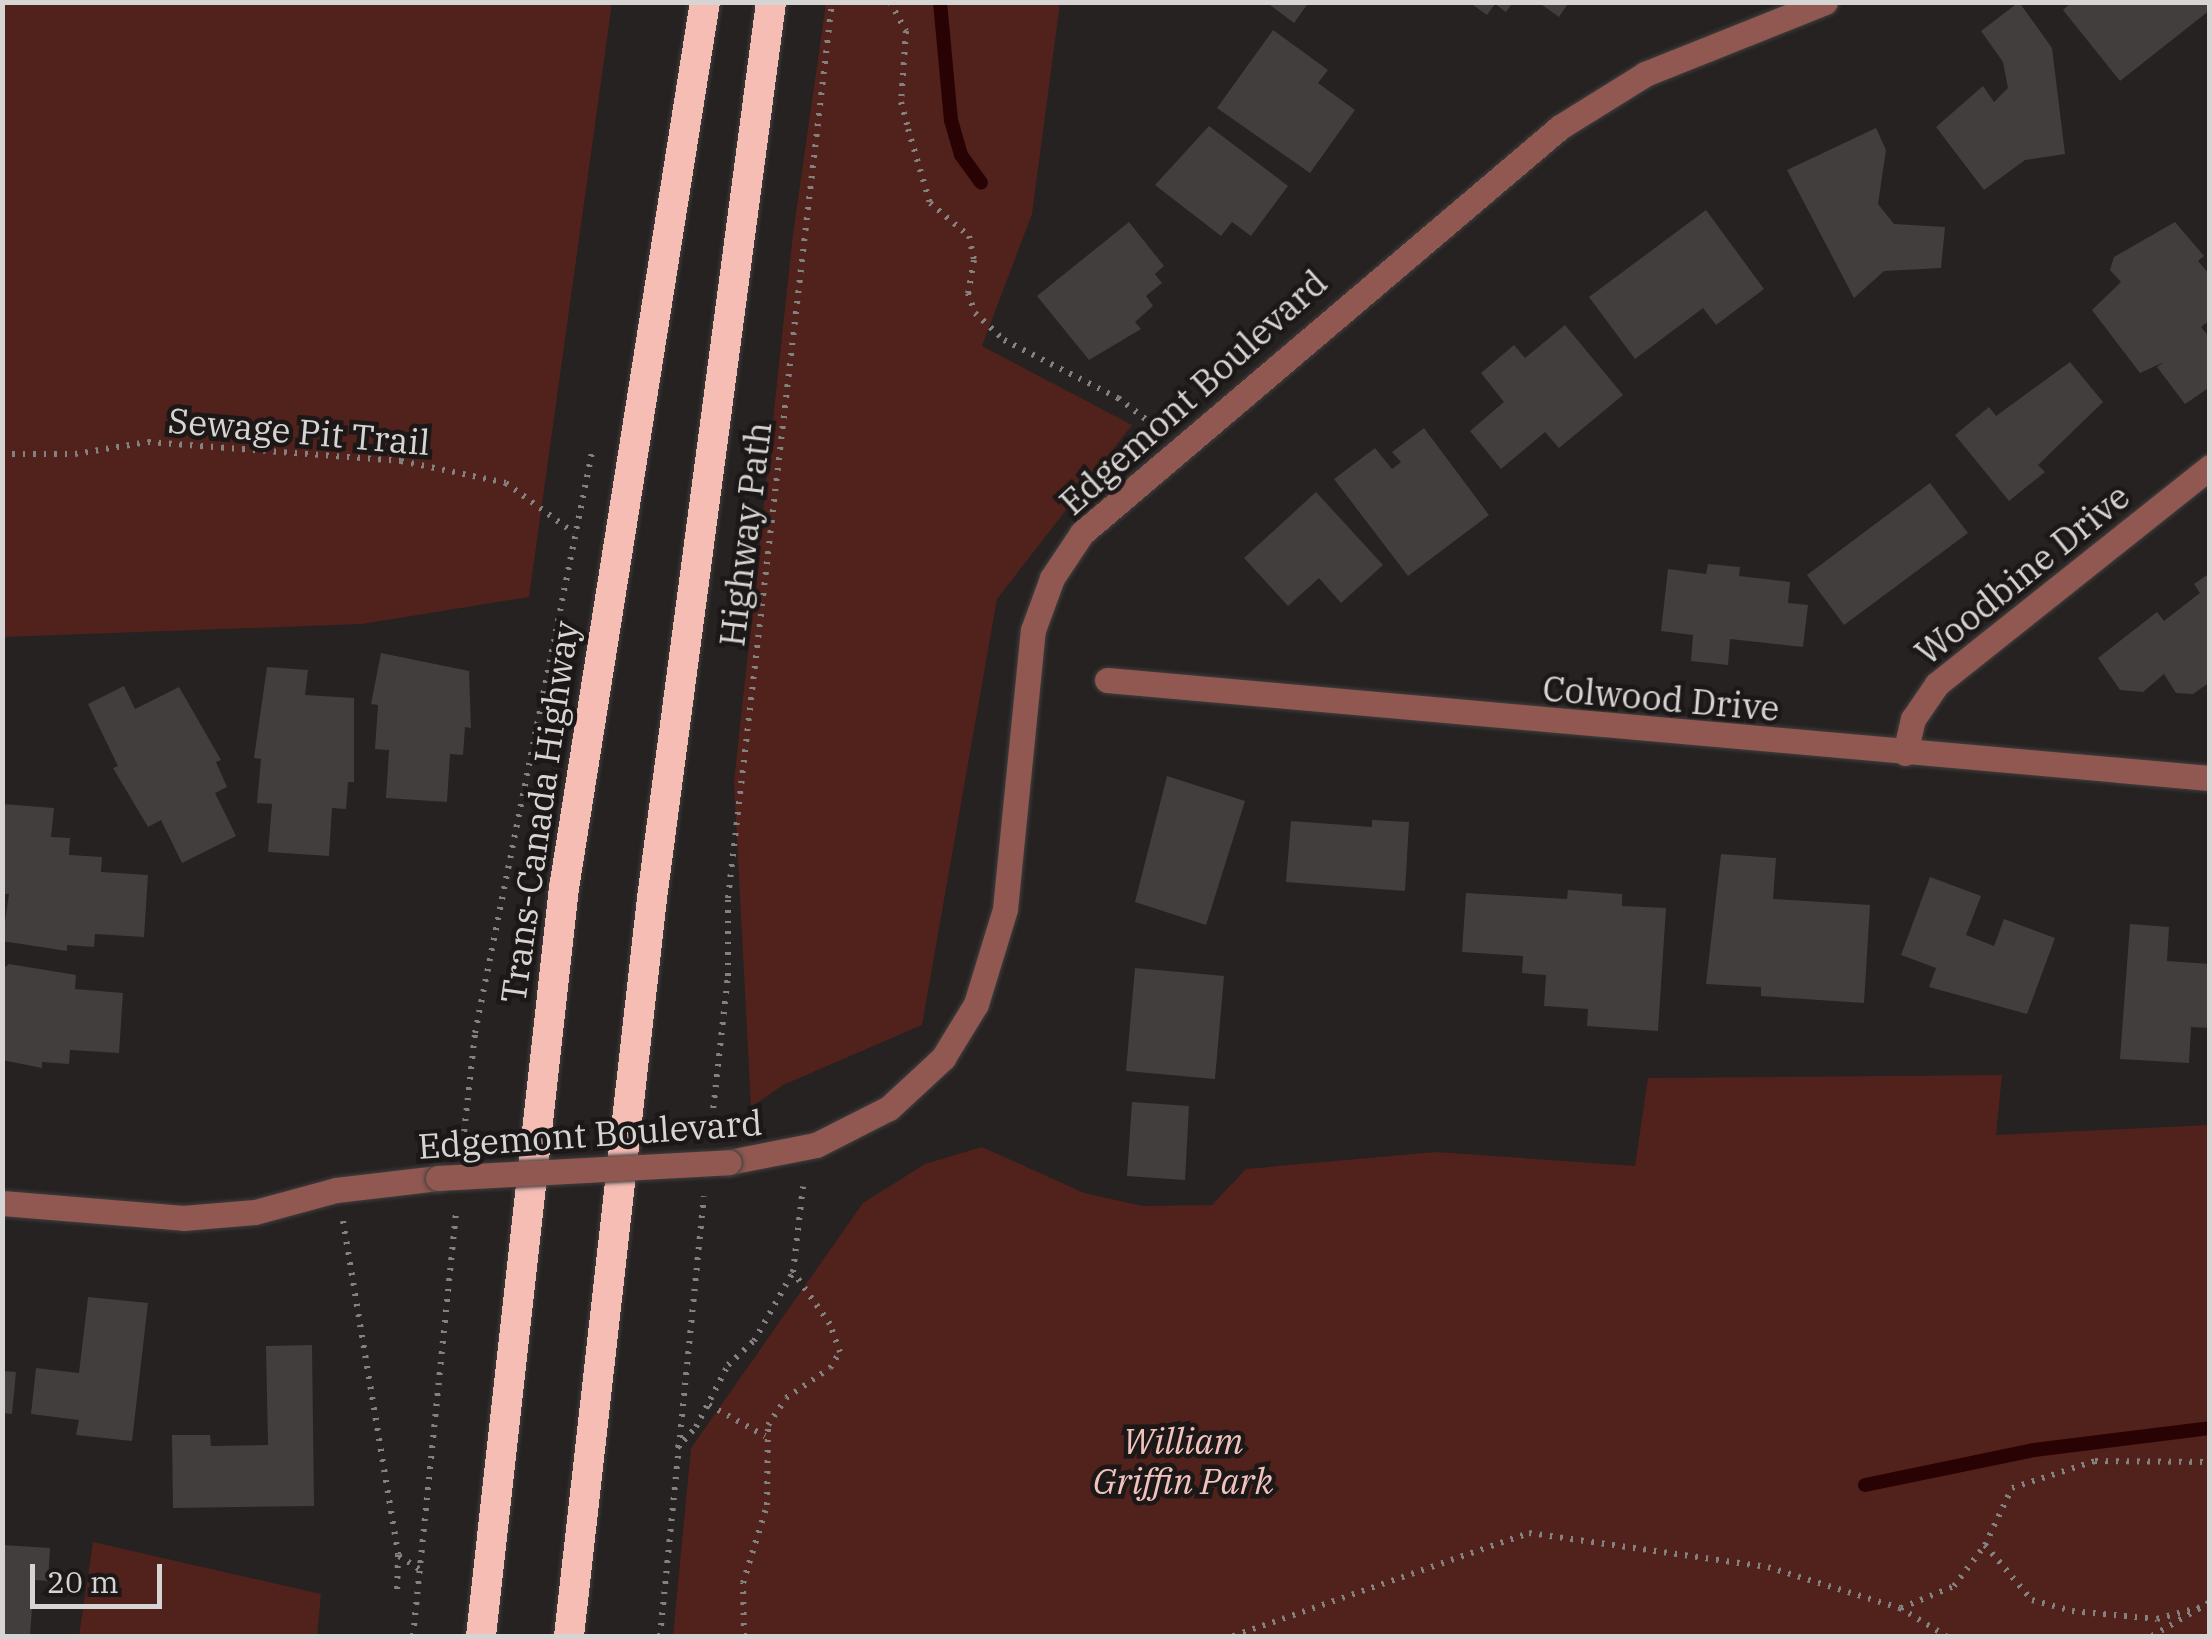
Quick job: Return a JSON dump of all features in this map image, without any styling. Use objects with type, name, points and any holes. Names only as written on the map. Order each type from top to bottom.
[{"type":"highway","name":"Trans-Canada Highway","points":[[479,1636],[564,888],[704,2]]},
{"type":"highway","points":[[569,1636],[650,917],[771,2]]},
{"type":"street","name":"Edgemont Boulevard","points":[[2,1203],[183,1218],[255,1212],[336,1190],[729,1162],[816,1145],[889,1108],[943,1058],[994,960],[1033,630],[1052,578],[1092,522],[1560,127],[1645,74],[1825,2]]},
{"type":"street","name":"Woodbine Drive","points":[[1905,753],[1913,719],[1937,684],[2210,467]]},
{"type":"street","name":"Colwood Drive","points":[[1108,680],[2210,778]]},
{"type":"path","name":"Highway Path","points":[[711,1132],[728,898],[832,2]]},
{"type":"path","points":[[890,2],[906,31],[901,102],[908,129],[930,202],[969,236],[974,260],[968,293],[976,313],[1004,340],[1118,398],[1179,445]]},
{"type":"path","points":[[462,1150],[475,1033],[594,441]]},
{"type":"path","name":"Sewage Pit Trail","points":[[2,454],[74,454],[148,442],[401,462],[506,483],[574,533]]},
{"type":"path","points":[[413,1636],[448,1184]]},
{"type":"path","points":[[676,1449],[709,1405],[717,1382],[754,1341],[793,1272],[804,1188]]},
{"type":"path","points":[[336,1190],[398,1555],[397,1594]]},
{"type":"path","points":[[660,1636],[704,1192]]},
{"type":"path","points":[[744,1636],[744,1583],[767,1505],[765,1436],[786,1398],[830,1368],[840,1352],[830,1324],[793,1272]]},
{"type":"path","points":[[709,1405],[765,1436]]},
{"type":"path","points":[[1900,1608],[1954,1586],[1985,1545],[2012,1488],[2095,1460],[2210,1462]]},
{"type":"path","points":[[1233,1636],[1529,1533],[1768,1567],[1900,1608],[1946,1636]]},
{"type":"path","points":[[1985,1545],[2032,1600],[2059,1608],[2157,1619],[2210,1602]]},
{"type":"path","points":[[398,1555],[419,1569]]},
{"type":"path","points":[[2152,1636],[2201,1606]]},
{"type":"green space","points":[[2,3],[612,3],[529,597],[362,624],[3,637]]},
{"type":"green space","points":[[826,3],[1060,3],[1032,214],[982,346],[1132,425],[997,599],[922,1025],[783,1085],[751,1107],[734,782],[793,234]]},
{"type":"green space","name":"William Griffin Park","points":[[2002,1075],[1996,1135],[2209,1125],[2209,1636],[673,1636],[691,1448],[863,1203],[925,1164],[982,1147],[1084,1193],[1143,1206],[1212,1205],[1246,1169],[1436,1152],[1635,1166],[1648,1078]]},
{"type":"green space","points":[[93,1542],[321,1594],[317,1636],[79,1636]]},
{"type":"building","points":[[1266,2],[1309,2],[1294,23]]},
{"type":"building","points":[[1469,2],[1513,2],[1506,12],[1495,4],[1487,15]]},
{"type":"building","points":[[1538,2],[1569,2],[1559,17]]},
{"type":"building","points":[[2019,2],[2052,48],[2065,154],[2025,160],[1984,190],[1936,127],[1983,86],[1994,102],[2008,88],[2003,62],[1981,31]]},
{"type":"building","points":[[2072,2],[2210,2],[2210,10],[2120,81],[2063,10]]},
{"type":"building","points":[[1273,30],[1328,70],[1318,83],[1355,110],[1310,173],[1217,108]]},
{"type":"building","points":[[1209,126],[1288,186],[1251,236],[1232,222],[1221,236],[1155,185]]},
{"type":"building","points":[[1876,128],[1886,150],[1878,204],[1894,224],[1945,227],[1941,268],[1884,271],[1854,298],[1787,170]]},
{"type":"building","points":[[1706,210],[1764,289],[1716,325],[1703,308],[1635,359],[1589,297]]},
{"type":"building","points":[[1129,222],[1164,266],[1155,274],[1162,283],[1146,296],[1153,306],[1135,322],[1141,329],[1089,360],[1037,296]]},
{"type":"building","points":[[2175,222],[2204,256],[2198,261],[2210,275],[2210,320],[2201,327],[2210,338],[2210,387],[2185,404],[2157,367],[2164,362],[2140,373],[2092,310],[2121,282],[2110,270],[2114,257]]},
{"type":"building","points":[[1565,325],[1623,395],[1559,448],[1545,432],[1501,469],[1470,431],[1504,402],[1481,373],[1514,345],[1525,358]]},
{"type":"building","points":[[2070,362],[2103,402],[2038,465],[2045,472],[2009,501],[1955,435],[1989,407],[1996,416]]},
{"type":"building","points":[[1424,428],[1489,515],[1408,576],[1334,479],[1375,448],[1392,469],[1401,462],[1392,452]]},
{"type":"building","points":[[1930,483],[1968,533],[1844,625],[1807,575]]},
{"type":"building","points":[[1316,492],[1383,565],[1341,603],[1319,578],[1288,606],[1244,558]]},
{"type":"building","points":[[1708,564],[1740,567],[1739,576],[1790,582],[1788,603],[1808,605],[1803,647],[1730,639],[1728,665],[1691,661],[1693,635],[1661,631],[1668,569],[1706,574]]},
{"type":"building","points":[[2210,573],[2210,682],[2193,694],[2176,693],[2164,674],[2143,692],[2120,690],[2098,658],[2157,612],[2164,621],[2200,593],[2194,584]]},
{"type":"building","points":[[381,653],[469,671],[471,728],[465,727],[463,755],[450,754],[447,802],[386,798],[389,750],[375,749],[378,705],[371,704]]},
{"type":"building","points":[[267,667],[308,670],[305,695],[354,698],[354,782],[348,782],[346,809],[332,808],[329,856],[268,852],[272,804],[257,803],[261,759],[254,758]]},
{"type":"building","points":[[124,686],[135,709],[179,687],[221,760],[216,762],[227,787],[215,793],[236,836],[182,863],[161,820],[148,827],[113,768],[118,766],[88,704]]},
{"type":"building","points":[[1167,776],[1245,801],[1206,925],[1135,902]]},
{"type":"building","points":[[2,804],[54,808],[51,837],[70,838],[69,855],[102,857],[101,872],[148,875],[144,937],[95,934],[94,947],[67,945],[67,951],[2,941],[9,894],[2,894]]},
{"type":"building","points":[[1372,820],[1409,822],[1405,891],[1286,882],[1291,821],[1372,827]]},
{"type":"building","points":[[1721,854],[1776,858],[1773,899],[1870,905],[1864,1003],[1761,996],[1761,987],[1706,984]]},
{"type":"building","points":[[1930,877],[1981,896],[1966,935],[1994,946],[2004,919],[2055,938],[2027,1014],[1929,987],[1936,968],[1901,955]]},
{"type":"building","points":[[1568,890],[1622,894],[1622,906],[1666,908],[1658,1031],[1587,1026],[1588,1009],[1544,1006],[1546,975],[1522,973],[1523,956],[1462,952],[1466,893],[1567,899]]},
{"type":"building","points":[[2130,924],[2169,927],[2167,961],[2210,964],[2210,1028],[2191,1027],[2189,1063],[2120,1059]]},
{"type":"building","points":[[9,964],[76,975],[75,989],[123,993],[119,1053],[70,1050],[69,1064],[42,1062],[42,1068],[2,1060],[2,969]]},
{"type":"building","points":[[1135,968],[1224,976],[1215,1079],[1126,1071]]},
{"type":"building","points":[[1132,1102],[1189,1106],[1185,1180],[1127,1176]]},
{"type":"building","points":[[88,1297],[148,1303],[132,1441],[76,1435],[79,1420],[31,1414],[36,1368],[79,1373]]},
{"type":"building","points":[[312,1345],[314,1506],[173,1508],[172,1435],[210,1435],[211,1446],[268,1445],[266,1346]]},
{"type":"building","points":[[2,1371],[16,1372],[12,1414],[2,1413]]},
{"type":"building","points":[[2,1545],[50,1548],[48,1581],[34,1580],[30,1636],[2,1636]]},
{"type":"waterway","points":[[940,2],[951,120],[961,155],[981,183]]},
{"type":"waterway","points":[[1865,1485],[2034,1450],[2210,1428]]}]
